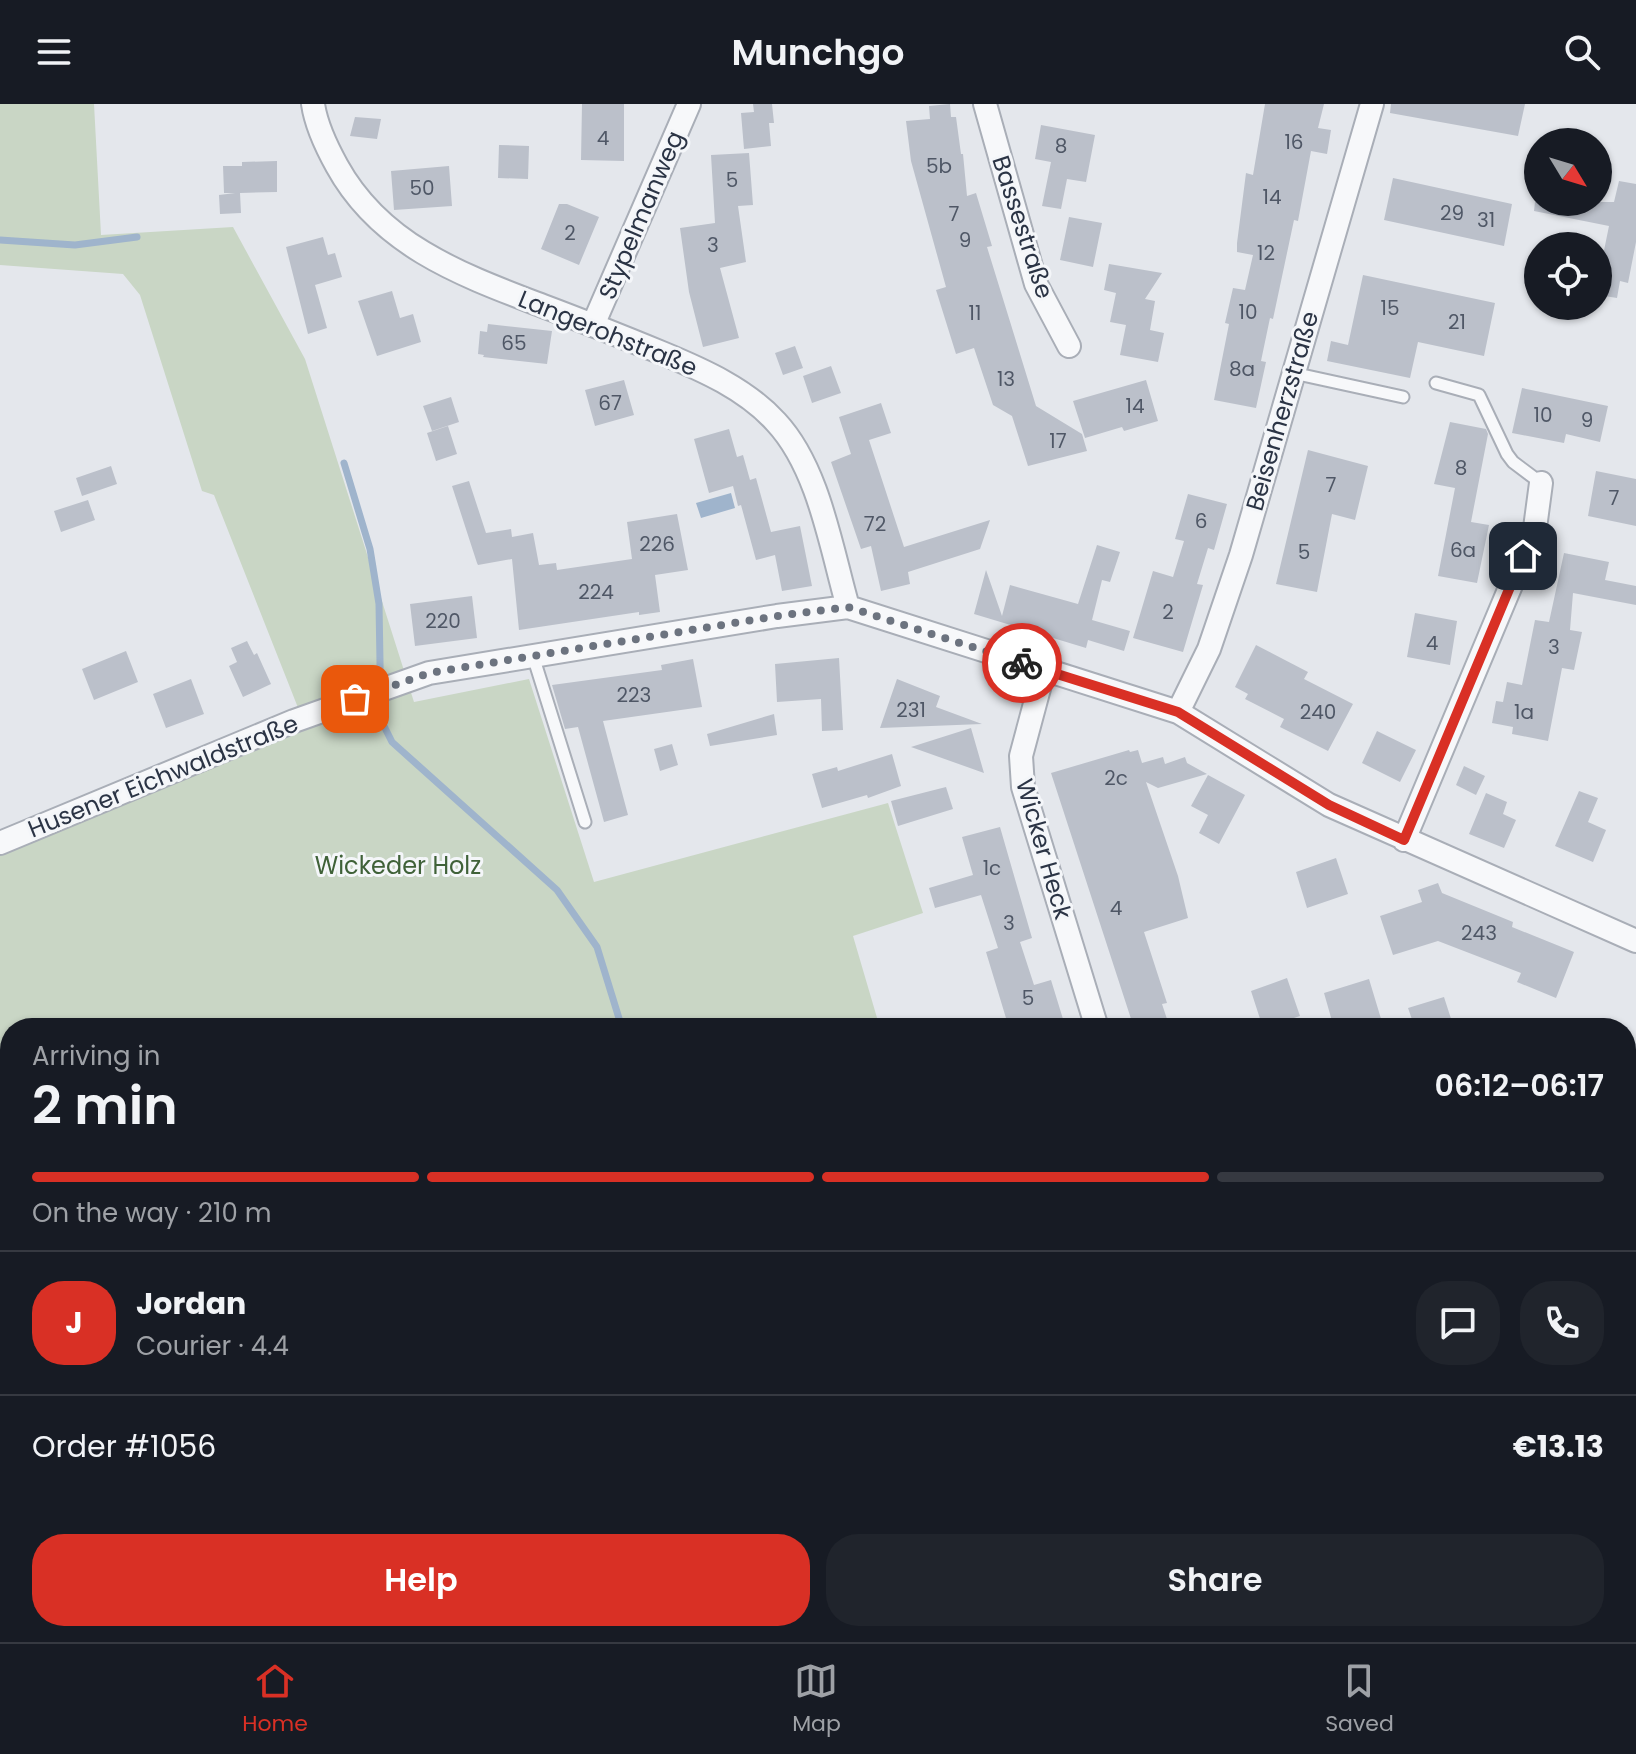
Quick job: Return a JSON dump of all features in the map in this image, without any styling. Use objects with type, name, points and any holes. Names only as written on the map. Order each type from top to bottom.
[{"type":"street","name":"Langerohstraße","points":[[313,104],[331,155],[351,192],[377,220],[417,251],[458,271],[684,362],[743,392],[777,422],[803,459],[848,607]]},
{"type":"street","name":"Stypelmanweg","points":[[593,325],[689,104]]},
{"type":"street","name":"Bassestraße","points":[[985,104],[1036,284],[1069,346]]},
{"type":"street","name":"Beisenherzstraße","points":[[1178,712],[1209,649],[1223,609],[1372,104]]},
{"type":"street","points":[[1404,840],[1535,528],[1541,483]]},
{"type":"street","name":"Husener Eichwaldstraße","points":[[0,843],[172,770],[429,673],[848,607],[1178,712],[1329,805],[1636,941]]},
{"type":"street","name":"Wicker Heck","points":[[1044,670],[1021,756],[1023,787],[1094,1018]]},
{"type":"lane","points":[[1293,373],[1403,397]]},
{"type":"lane","points":[[1436,383],[1479,395],[1507,454],[1541,483]]},
{"type":"lane","points":[[533,656],[585,822]]},
{"type":"green space","name":"Wickeder Holz","points":[[0,104],[94,104],[101,235],[233,227],[305,359],[414,702],[529,679],[594,882],[888,803],[923,913],[853,936],[877,1018],[0,1018],[0,852],[306,728],[214,495],[202,491],[140,295],[123,274],[0,265]]},
{"type":"water","points":[[731,493],[735,508],[701,518],[696,503]]},
{"type":"building","points":[[582,104],[624,104],[624,161],[581,160]]},
{"type":"building","points":[[753,104],[772,104],[774,123],[769,123],[771,146],[744,149],[741,113],[754,112]]},
{"type":"building","points":[[950,104],[951,117],[956,117],[963,154],[967,196],[976,193],[992,246],[987,247],[1036,406],[1082,434],[1087,451],[1028,466],[1012,416],[993,405],[974,348],[956,354],[936,290],[946,287],[911,161],[906,121],[930,119],[929,106]]},
{"type":"building","points":[[1265,104],[1324,104],[1318,128],[1331,130],[1327,154],[1311,151],[1298,221],[1294,220],[1273,319],[1270,318],[1261,361],[1266,362],[1256,408],[1214,400],[1233,288],[1245,290],[1253,255],[1237,252],[1237,243],[1246,173],[1253,175]]},
{"type":"building","points":[[1391,104],[1525,104],[1518,136],[1390,113]]},
{"type":"building","points":[[355,117],[381,119],[377,139],[350,136]]},
{"type":"building","points":[[1041,125],[1095,135],[1086,182],[1067,179],[1061,209],[1042,206],[1051,162],[1035,159]]},
{"type":"building","points":[[499,145],[529,146],[528,179],[498,178]]},
{"type":"building","points":[[749,153],[753,205],[738,206],[746,262],[720,268],[739,338],[703,347],[689,292],[680,228],[715,223],[711,155]]},
{"type":"building","points":[[277,161],[277,192],[240,193],[241,213],[220,214],[219,195],[235,193],[224,193],[223,166]]},
{"type":"building","points":[[449,166],[452,206],[394,210],[391,171]]},
{"type":"building","points":[[1393,178],[1512,204],[1504,246],[1384,220]]},
{"type":"building","points":[[1619,181],[1636,184],[1636,242],[1628,283],[1620,281],[1617,298],[1612,297],[1612,232],[1608,232],[1609,226],[1559,216],[1612,216]]},
{"type":"building","points":[[559,204],[567,204],[599,217],[579,265],[541,249]]},
{"type":"building","points":[[1069,217],[1102,223],[1093,267],[1060,260]]},
{"type":"building","points":[[323,237],[328,255],[335,253],[342,277],[315,285],[327,328],[308,334],[286,247]]},
{"type":"building","points":[[1109,264],[1162,273],[1145,299],[1155,301],[1150,330],[1164,333],[1158,362],[1120,355],[1126,325],[1110,322],[1116,293],[1104,290]]},
{"type":"building","points":[[1363,275],[1495,303],[1484,356],[1418,342],[1410,378],[1327,361],[1331,341],[1348,345]]},
{"type":"building","points":[[392,291],[400,318],[413,314],[421,342],[377,356],[358,301]]},
{"type":"building","points":[[488,324],[552,331],[547,364],[478,354],[480,331],[487,332]]},
{"type":"building","points":[[795,346],[803,368],[783,375],[775,353]]},
{"type":"building","points":[[831,366],[841,393],[812,403],[803,376]]},
{"type":"building","points":[[624,380],[634,415],[595,426],[585,390]]},
{"type":"building","points":[[1146,380],[1158,421],[1085,438],[1073,401]]},
{"type":"building","points":[[1522,388],[1608,406],[1600,442],[1566,434],[1564,443],[1512,433]]},
{"type":"building","points":[[451,397],[459,422],[432,431],[423,406]]},
{"type":"building","points":[[881,403],[891,433],[869,440],[904,547],[990,520],[980,549],[908,572],[910,584],[881,591],[871,546],[861,549],[831,462],[851,454],[839,417]]},
{"type":"building","points":[[1450,422],[1486,429],[1488,434],[1471,522],[1489,525],[1477,583],[1438,576],[1455,488],[1434,484]]},
{"type":"building","points":[[448,426],[457,454],[436,461],[427,433]]},
{"type":"building","points":[[729,429],[737,457],[743,455],[750,480],[756,478],[771,532],[800,526],[812,586],[782,591],[775,555],[756,560],[733,486],[709,493],[694,439]]},
{"type":"building","points":[[1308,450],[1368,466],[1355,520],[1332,514],[1317,592],[1276,584]]},
{"type":"building","points":[[111,466],[117,484],[82,496],[76,478]]},
{"type":"building","points":[[1596,471],[1636,479],[1636,526],[1588,516]]},
{"type":"building","points":[[469,481],[486,533],[511,529],[512,537],[533,533],[539,565],[556,563],[557,570],[632,559],[627,522],[677,514],[688,570],[655,575],[660,612],[639,615],[639,612],[519,630],[512,559],[477,563],[452,486]]},
{"type":"building","points":[[1188,494],[1227,504],[1214,550],[1208,548],[1197,584],[1203,585],[1183,652],[1133,638],[1153,571],[1173,577],[1184,541],[1175,539]]},
{"type":"building","points":[[88,500],[95,520],[61,532],[54,511]]},
{"type":"building","points":[[1097,545],[1120,552],[1110,582],[1102,580],[1092,620],[1130,631],[1124,651],[1088,640],[1086,648],[974,614],[986,570],[1002,616],[1010,585],[1078,604]]},
{"type":"building","points":[[1564,553],[1609,562],[1605,580],[1636,586],[1636,605],[1573,593],[1570,630],[1582,632],[1574,670],[1562,668],[1548,741],[1512,734],[1513,727],[1492,723],[1496,701],[1503,702],[1507,682],[1522,685],[1535,620],[1549,622]]},
{"type":"building","points":[[472,596],[477,638],[415,646],[410,604]]},
{"type":"building","points":[[1415,613],[1457,621],[1450,665],[1407,657]]},
{"type":"building","points":[[247,641],[254,655],[257,653],[271,684],[243,697],[229,666],[237,662],[231,648]]},
{"type":"building","points":[[1256,645],[1308,672],[1304,679],[1353,704],[1328,751],[1280,727],[1284,719],[1245,699],[1248,694],[1235,687]]},
{"type":"building","points":[[126,651],[138,682],[94,700],[82,669]]},
{"type":"building","points":[[839,658],[843,730],[822,731],[821,699],[777,702],[775,664]]},
{"type":"building","points":[[693,659],[702,707],[603,721],[628,815],[604,822],[578,727],[565,729],[552,685],[662,670],[661,665]]},
{"type":"building","points":[[191,679],[204,714],[166,728],[153,694]]},
{"type":"building","points":[[897,679],[940,696],[936,707],[982,724],[880,728]]},
{"type":"building","points":[[774,714],[777,735],[710,746],[707,734]]},
{"type":"building","points":[[971,728],[984,773],[911,747]]},
{"type":"building","points":[[1377,731],[1416,750],[1400,782],[1362,763]]},
{"type":"building","points":[[672,744],[678,765],[660,771],[654,749]]},
{"type":"building","points":[[1138,750],[1142,763],[1163,757],[1165,764],[1185,757],[1187,763],[1207,774],[1158,788],[1146,782],[1178,876],[1188,918],[1144,932],[1167,1003],[1162,1004],[1167,1018],[1131,1018],[1051,773]]},
{"type":"building","points":[[892,754],[901,786],[868,798],[867,795],[822,808],[812,774],[837,767],[838,771]]},
{"type":"building","points":[[1464,766],[1485,776],[1476,795],[1456,785]]},
{"type":"building","points":[[1208,775],[1245,795],[1219,844],[1199,833],[1208,815],[1191,806]]},
{"type":"building","points":[[946,787],[953,809],[898,826],[891,801]]},
{"type":"building","points":[[1579,791],[1598,798],[1588,822],[1606,830],[1593,862],[1555,846]]},
{"type":"building","points":[[1486,793],[1507,802],[1503,814],[1516,820],[1504,848],[1469,834]]},
{"type":"building","points":[[1000,827],[1032,938],[1020,942],[1034,985],[1051,980],[1063,1018],[1006,1018],[986,952],[998,948],[981,895],[935,908],[929,888],[973,875],[962,837]]},
{"type":"building","points":[[1336,858],[1348,894],[1307,908],[1296,872]]},
{"type":"building","points":[[1438,883],[1442,893],[1513,922],[1512,927],[1574,952],[1556,998],[1517,982],[1521,973],[1438,941],[1393,955],[1380,916],[1422,902],[1418,890]]},
{"type":"building","points":[[1287,978],[1300,1016],[1260,1018],[1251,991]]},
{"type":"building","points":[[1369,979],[1381,1018],[1331,1018],[1324,993]]},
{"type":"building","points":[[1444,997],[1451,1018],[1412,1018],[1408,1008]]},
{"type":"waterway","points":[[0,240],[75,245],[137,237]]},
{"type":"waterway","points":[[344,463],[370,549],[379,604],[381,720],[392,742],[557,890],[597,947],[619,1018]]},
{"type":"way so far","points":[[355,699],[429,673],[848,607],[1022,663]]},
{"type":"route","points":[[1022,663],[1178,712],[1329,805],[1404,840],[1523,556]]}]
